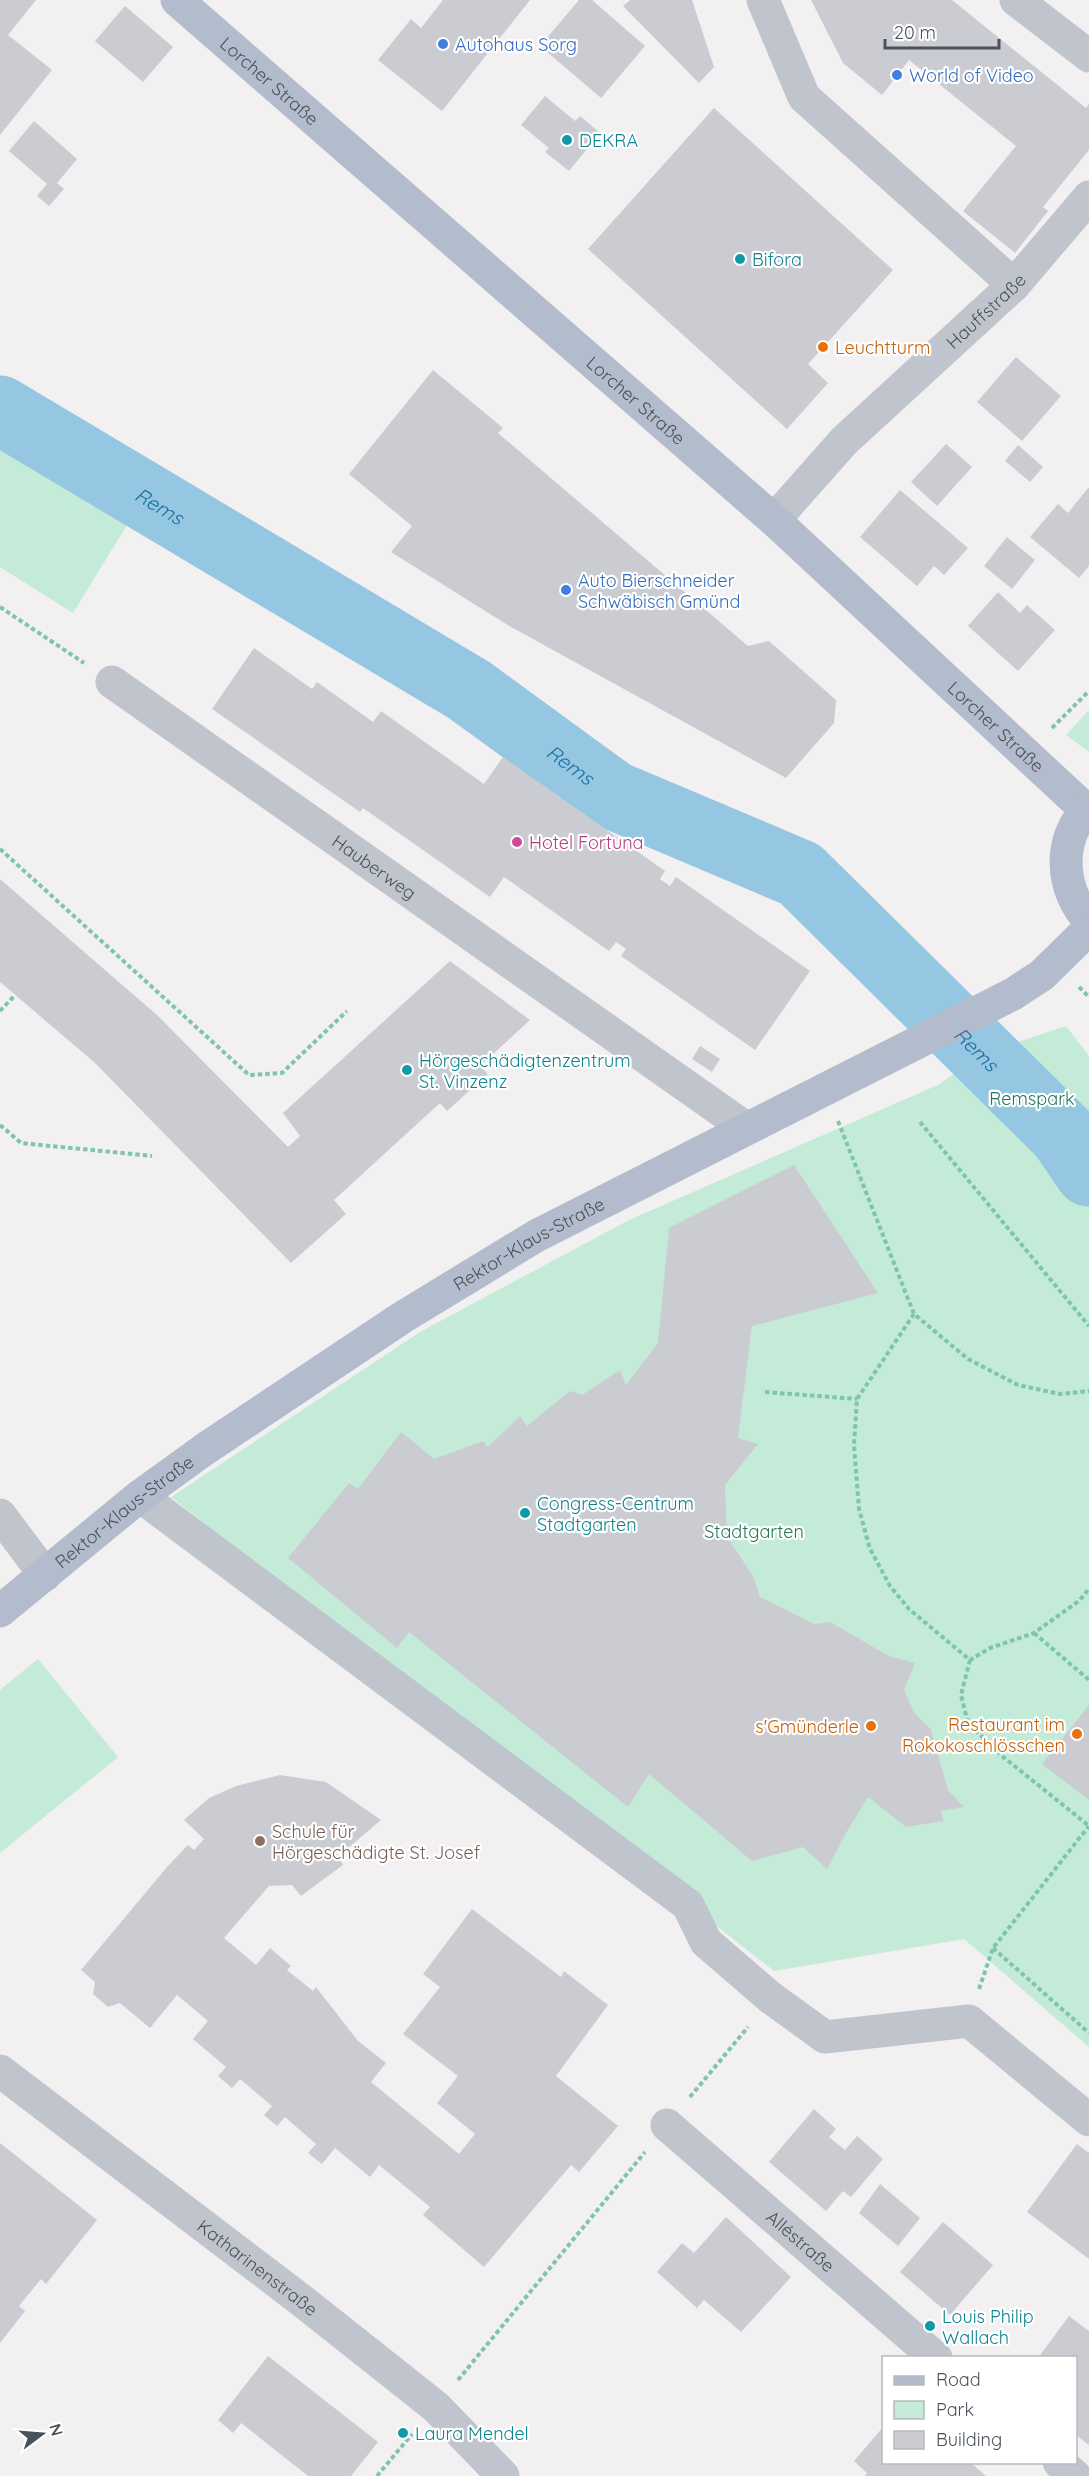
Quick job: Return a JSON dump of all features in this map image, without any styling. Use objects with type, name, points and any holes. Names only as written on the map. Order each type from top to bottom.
[{"type":"main road","name":"Lorcher Straße","points":[[177,0],[774,520],[1088,809]]},
{"type":"main road","points":[[1088,809],[1072,832],[1065,858],[1068,884],[1074,899],[1089,920]]},
{"type":"main road","name":"Rektor-Klaus-Straße","points":[[0,1611],[140,1496],[205,1449],[403,1317],[536,1236],[746,1128],[911,1048],[1013,994],[1041,975],[1089,929]]},
{"type":"street","points":[[764,0],[804,97],[1014,285]]},
{"type":"street","points":[[1016,0],[1089,56]]},
{"type":"street","name":"Hauffstraße","points":[[774,520],[844,441],[1014,285],[1089,197]]},
{"type":"street","name":"Hauberweg","points":[[112,681],[746,1128]]},
{"type":"street","points":[[140,1496],[688,1905],[706,1942],[771,1998],[825,2037],[969,2021],[1089,2120]]},
{"type":"street","points":[[0,1515],[45,1575]]},
{"type":"street","name":"Katharinenstraße","points":[[0,2071],[273,2278],[436,2406],[503,2476]]},
{"type":"street","name":"Alléstraße","points":[[667,2125],[934,2356]]},
{"type":"street","points":[[1060,2464],[1075,2476]]},
{"type":"path","points":[[0,607],[112,681]]},
{"type":"path","points":[[1026,754],[1089,691]]},
{"type":"path","points":[[0,849],[249,1075],[282,1073],[347,1011]]},
{"type":"path","points":[[0,1011],[15,995]]},
{"type":"path","points":[[826,1090],[914,1314],[968,1359],[1018,1385],[1060,1394],[1089,1391]]},
{"type":"path","points":[[920,1122],[1089,1326]]},
{"type":"path","points":[[0,1125],[21,1143],[152,1156]]},
{"type":"path","points":[[914,1314],[857,1399],[854,1445],[860,1509],[870,1549],[890,1586],[909,1608],[970,1660]]},
{"type":"path","points":[[765,1392],[857,1399]]},
{"type":"path","points":[[1089,1589],[1079,1601],[1034,1633],[990,1648],[970,1660],[962,1695],[968,1723],[1002,1756],[1089,1825],[993,1948],[1089,2033]]},
{"type":"path","points":[[1034,1633],[1088,1679]]},
{"type":"path","points":[[377,2476],[771,1998]]},
{"type":"green space","points":[[0,422],[138,507],[73,613],[0,567]]},
{"type":"green space","points":[[1089,710],[1089,752],[1066,735]]},
{"type":"green space","name":"Stadtgarten","points":[[1066,1026],[1089,1056],[1089,2047],[964,1939],[774,1971],[171,1497],[420,1332],[629,1220],[940,1084],[978,1055]]},
{"type":"green space","points":[[38,1659],[118,1757],[0,1853],[0,1690]]},
{"type":"building","points":[[0,0],[36,0],[8,35],[52,70],[0,135]]},
{"type":"building","name":"Autohaus Sorg","points":[[443,0],[530,0],[442,111],[378,60],[411,19],[421,28]]},
{"type":"building","points":[[579,0],[592,0],[645,46],[601,98],[540,46]]},
{"type":"building","points":[[630,0],[692,0],[714,67],[699,83],[623,6]]},
{"type":"building","points":[[811,0],[952,0],[1086,108],[1089,104],[1089,150],[1043,207],[1048,211],[1015,253],[963,211],[1016,146],[909,60],[882,95],[843,63]]},
{"type":"building","points":[[125,6],[173,47],[143,82],[95,41]]},
{"type":"building","name":"DEKRA","points":[[545,96],[575,121],[580,116],[600,133],[569,171],[545,152],[549,148],[521,125]]},
{"type":"building","name":"Bifora","points":[[714,108],[893,270],[808,364],[828,383],[787,429],[588,249]]},
{"type":"building","points":[[34,121],[77,159],[57,183],[64,189],[49,206],[37,196],[47,184],[9,151]]},
{"type":"building","points":[[1016,357],[1061,396],[1022,441],[977,402]]},
{"type":"building","name":"Auto Bierschneider Schwäbisch Gmünd","points":[[433,370],[503,428],[498,433],[748,646],[769,641],[836,700],[834,723],[786,778],[511,627],[391,552],[412,526],[349,474]]},
{"type":"building","points":[[946,444],[972,467],[937,506],[911,482]]},
{"type":"building","points":[[1018,445],[1043,467],[1030,482],[1005,461]]},
{"type":"building","points":[[1089,487],[1089,566],[1079,578],[1030,537],[1058,504],[1068,513]]},
{"type":"building","points":[[900,490],[968,548],[944,575],[934,566],[917,586],[860,537]]},
{"type":"building","points":[[1007,537],[1035,560],[1012,589],[984,566]]},
{"type":"building","points":[[998,592],[1020,613],[1027,605],[1055,630],[1018,671],[968,626]]},
{"type":"building","name":"Hotel Fortuna","points":[[254,648],[312,689],[317,682],[373,722],[381,711],[484,784],[503,757],[665,871],[660,879],[670,886],[676,877],[810,971],[755,1050],[621,956],[626,949],[616,942],[609,951],[504,877],[490,897],[363,808],[360,812],[212,709]]},
{"type":"building","name":"Hörgeschädigtenzentrum St. Vinzenz","points":[[0,879],[157,1015],[288,1147],[300,1136],[283,1113],[450,961],[530,1020],[480,1066],[488,1074],[447,1111],[440,1103],[334,1200],[346,1214],[291,1263],[94,1062],[0,982]]},
{"type":"building","points":[[700,1046],[720,1059],[712,1072],[692,1059]]},
{"type":"building","name":"Congress-Centrum Stadtgarten","points":[[794,1165],[878,1293],[752,1326],[738,1438],[758,1444],[725,1485],[727,1537],[753,1576],[760,1597],[814,1624],[830,1622],[889,1656],[915,1663],[904,1690],[914,1712],[931,1730],[948,1790],[964,1807],[941,1811],[944,1821],[906,1827],[868,1797],[827,1869],[803,1847],[752,1861],[649,1774],[628,1807],[409,1632],[397,1648],[288,1558],[349,1483],[358,1489],[401,1432],[434,1459],[483,1441],[488,1447],[520,1416],[527,1426],[570,1391],[582,1395],[620,1370],[626,1385],[658,1343],[669,1228]]},
{"type":"building","name":"Restaurant im Rokokoschlösschen","points":[[1089,1705],[1089,1800],[1042,1764]]},
{"type":"building","name":"Schule für Hörgeschädigte St. Josef","points":[[280,1775],[326,1782],[381,1820],[347,1849],[342,1847],[334,1849],[343,1865],[301,1896],[292,1885],[269,1886],[224,1938],[256,1965],[270,1948],[291,1966],[287,1970],[313,1991],[316,1987],[358,2041],[386,2063],[371,2082],[459,2154],[475,2134],[437,2103],[458,2076],[403,2034],[440,1987],[423,1974],[472,1909],[561,1977],[564,1971],[608,2005],[556,2076],[618,2126],[579,2172],[571,2165],[484,2267],[423,2215],[430,2207],[379,2165],[370,2177],[335,2148],[322,2164],[308,2153],[316,2144],[285,2117],[277,2126],[264,2115],[272,2106],[240,2079],[232,2088],[218,2076],[226,2067],[193,2039],[208,2021],[177,1995],[150,2028],[120,2003],[108,2007],[93,1994],[95,1982],[81,1970],[167,1867],[188,1845],[194,1850],[204,1839],[184,1820],[209,1798],[236,1786]]},
{"type":"building","points":[[814,2109],[836,2129],[829,2137],[845,2150],[857,2136],[883,2159],[851,2197],[843,2191],[826,2211],[769,2162]]},
{"type":"building","points":[[0,2143],[97,2220],[46,2284],[41,2279],[19,2306],[25,2311],[0,2343]]},
{"type":"building","points":[[1077,2144],[1089,2153],[1089,2259],[1027,2212]]},
{"type":"building","points":[[880,2184],[920,2218],[898,2246],[859,2213]]},
{"type":"building","points":[[726,2217],[791,2277],[741,2332],[704,2300],[697,2308],[657,2272],[682,2243],[694,2253]]},
{"type":"building","points":[[943,2222],[993,2265],[950,2315],[900,2272]]},
{"type":"building","points":[[1069,2316],[1089,2331],[1089,2445],[1077,2436],[1077,2356],[1039,2356]]},
{"type":"building","points":[[268,2356],[378,2442],[351,2476],[308,2476],[241,2423],[233,2433],[218,2420]]},
{"type":"building","points":[[882,2428],[882,2464],[972,2464],[986,2476],[865,2476],[867,2473],[854,2461]]},
{"type":"waterway","name":"Rems","points":[[0,410],[469,690],[613,795],[800,874],[1063,1134],[1089,1172]]},
{"type":"place","name":"Autohaus Sorg","points":[[443,44]]},
{"type":"place","name":"World of Video","points":[[897,75]]},
{"type":"place","name":"DEKRA","points":[[567,140]]},
{"type":"place","name":"Bifora","points":[[740,259]]},
{"type":"place","name":"Leuchtturm","points":[[823,347]]},
{"type":"place","name":"Auto Bierschneider Schwäbisch Gmünd","points":[[566,590]]},
{"type":"place","name":"Hotel Fortuna","points":[[517,842]]},
{"type":"place","name":"Hörgeschädigtenzentrum St. Vinzenz","points":[[407,1070]]},
{"type":"place","name":"Congress-Centrum Stadtgarten","points":[[525,1513]]},
{"type":"place","name":"s'Gmünderle","points":[[871,1726]]},
{"type":"place","name":"Restaurant im Rokokoschlösschen","points":[[1077,1734]]},
{"type":"place","name":"Schule für Hörgeschädigte St. Josef","points":[[260,1841]]},
{"type":"place","name":"Louis Philip Wallach","points":[[930,2326]]},
{"type":"place","name":"Laura Mendel","points":[[403,2433]]},
{"type":"park label","name":"Remspark","points":[[1032,1098]]}]
